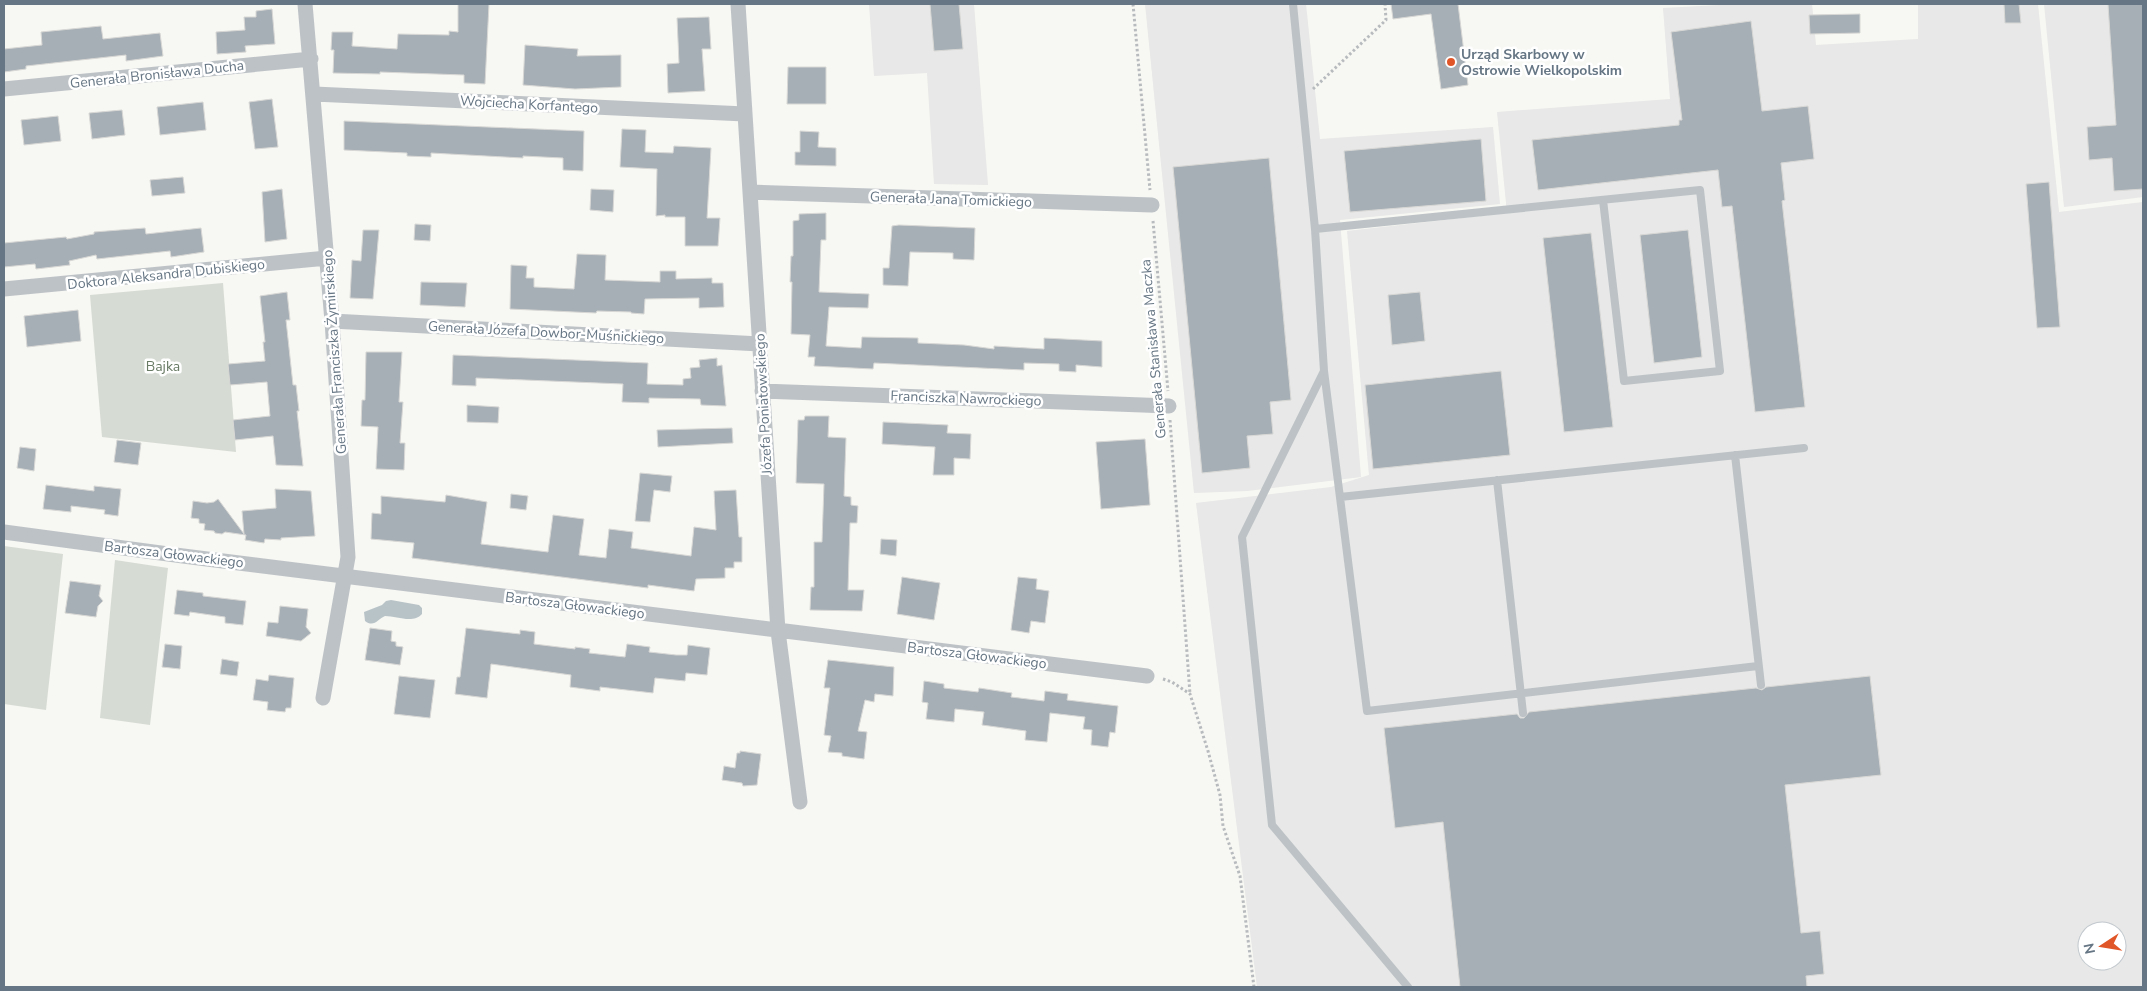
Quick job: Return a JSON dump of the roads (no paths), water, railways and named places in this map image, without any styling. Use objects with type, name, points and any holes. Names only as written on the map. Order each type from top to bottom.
[{"type":"street","name":"Generała Franciszka Żymirskiego","points":[[306,4],[332,320],[348,557],[323,698]]},
{"type":"street","name":"Józefa Poniatowskiego","points":[[738,4],[778,631],[800,802]]},
{"type":"street","name":"Generała Bronisława Ducha","points":[[4,89],[310,59]]},
{"type":"street","name":"Wojciecha Korfantego","points":[[314,94],[745,114]]},
{"type":"street","name":"Generała Jana Tomickiego","points":[[750,192],[1152,205]]},
{"type":"street","name":"Doktora Aleksandra Dubiskiego","points":[[4,290],[327,258]]},
{"type":"street","name":"Generała Józefa Dowbor-Muśnickiego","points":[[332,320],[760,344]]},
{"type":"street","name":"Franciszka Nawrockiego","points":[[762,390],[1169,406]]},
{"type":"street","name":"Bartosza Głowackiego","points":[[4,532],[778,631],[1148,676]]},
{"type":"lane","points":[[1293,4],[1315,229],[1324,371],[1366,711],[1758,666]]},
{"type":"lane","points":[[1315,229],[1700,190],[1720,371],[1624,381],[1603,200]]},
{"type":"lane","points":[[1324,371],[1242,537],[1272,825],[1408,987]]},
{"type":"lane","points":[[1340,497],[1804,448]]},
{"type":"lane","points":[[1735,455],[1760,685]]},
{"type":"lane","points":[[1497,480],[1524,713]]},
{"type":"place","name":"Urząd Skarbowy w Ostrowie Wielkopolskim","points":[[1451,62]]},
{"type":"park label","name":"Bajka","points":[[163,366]]}]
